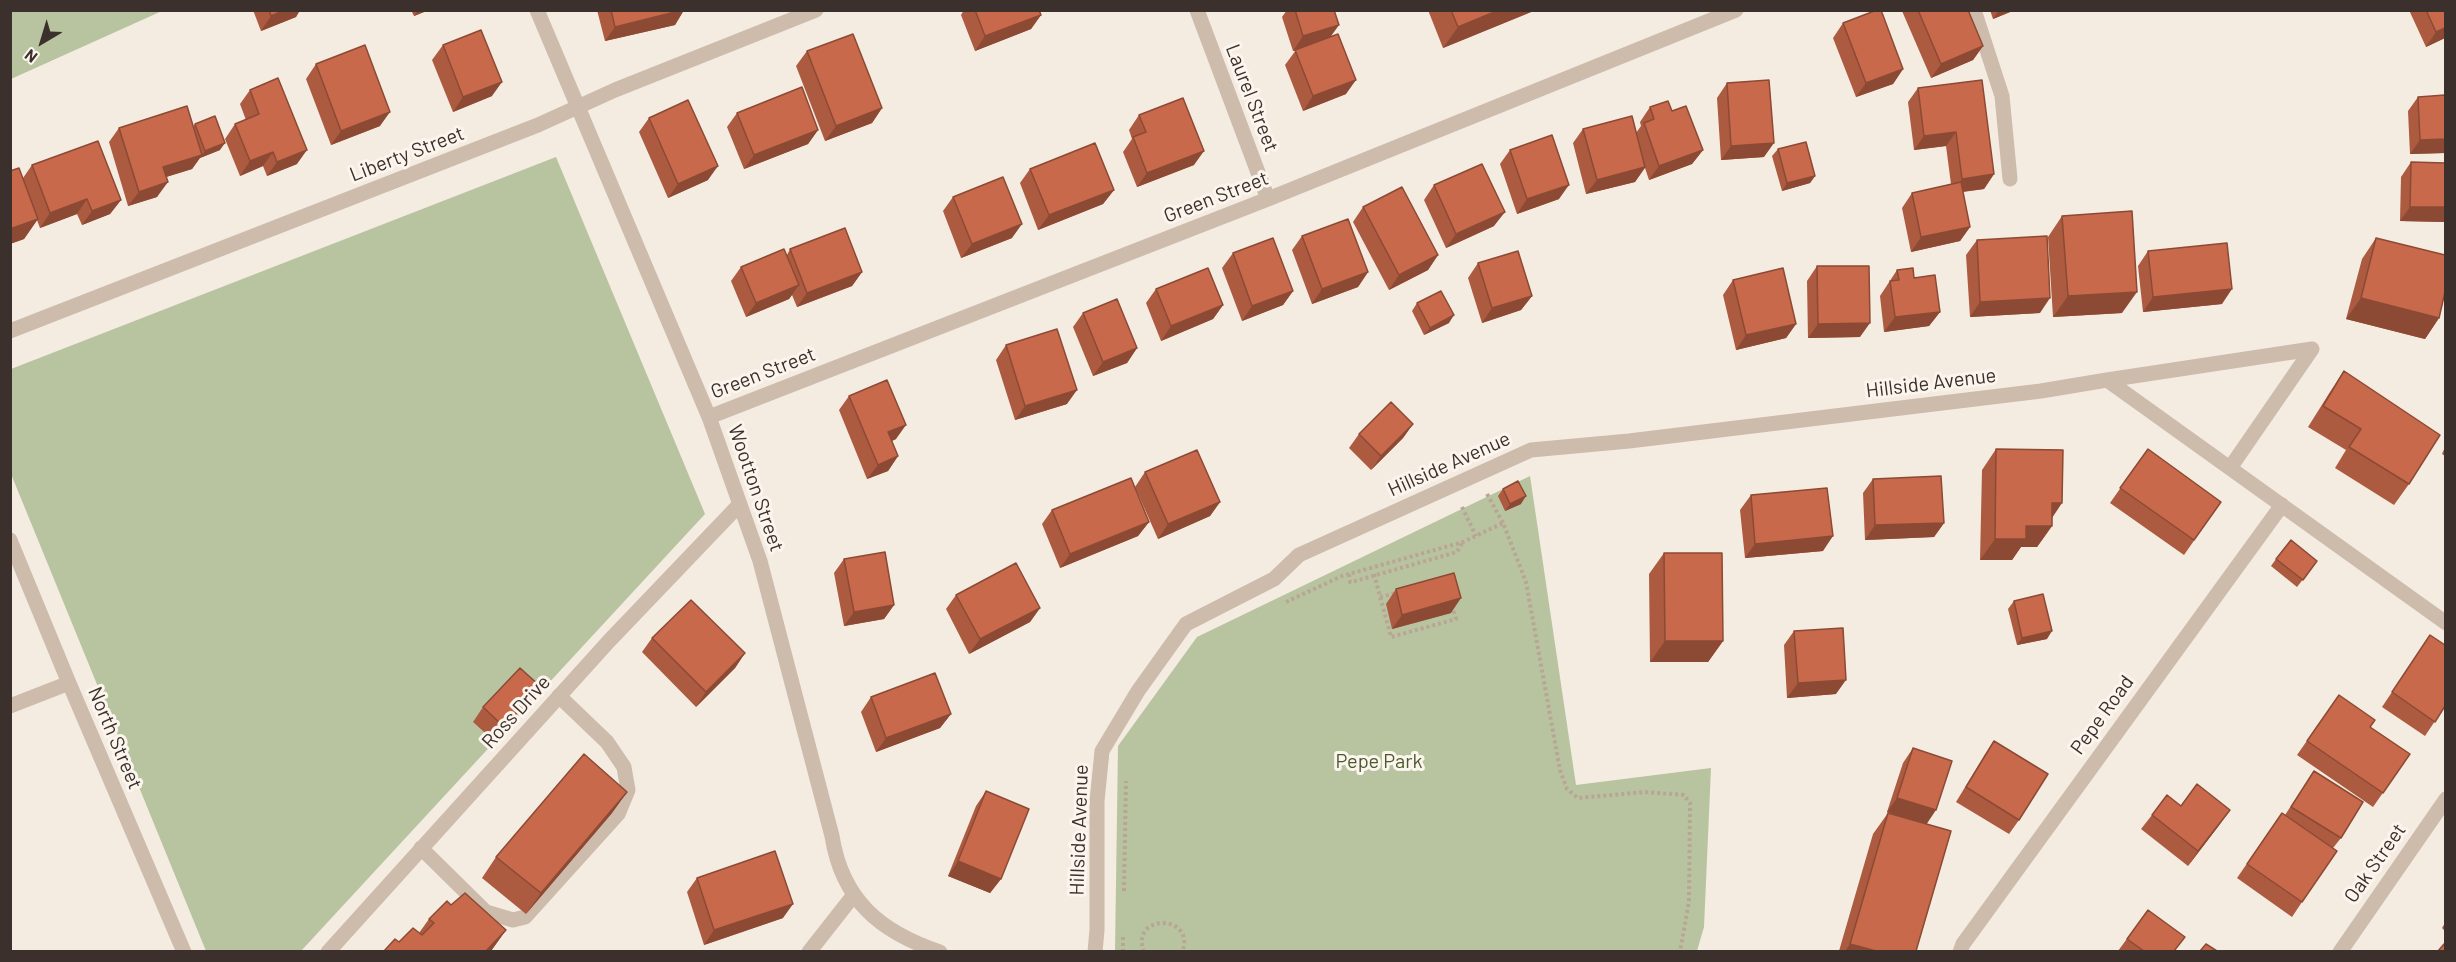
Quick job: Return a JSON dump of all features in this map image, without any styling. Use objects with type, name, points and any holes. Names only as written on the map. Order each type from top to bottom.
[{"type":"street","name":"Wootton Street","points":[[537,10],[576,107],[709,417],[740,504],[760,561],[832,836],[835,858],[843,879],[853,896],[869,914],[886,927],[926,947],[940,951]]},
{"type":"street","name":"Liberty Street","points":[[10,331],[527,129],[816,10]]},
{"type":"street","name":"Laurel Street","points":[[1197,10],[1268,199]]},
{"type":"street","name":"Green Street","points":[[709,417],[1268,199],[1736,10]]},
{"type":"street","points":[[1974,10],[2002,96],[2010,179]]},
{"type":"street","name":"Hillside Avenue","points":[[1095,951],[1097,801],[1102,751],[1138,691],[1186,624],[1274,579],[1299,555],[1531,450],[1629,441],[2029,392],[2312,349],[2230,468]]},
{"type":"street","points":[[2107,380],[2445,623]]},
{"type":"street","name":"Ross Drive","points":[[328,951],[560,696],[740,504]]},
{"type":"street","name":"Pepe Road","points":[[1960,951],[2131,710],[2282,505]]},
{"type":"street","name":"North Street","points":[[10,540],[184,951]]},
{"type":"street","points":[[10,706],[69,683]]},
{"type":"street","points":[[421,848],[486,912],[513,920],[525,917],[618,814],[628,790],[624,767],[608,742],[560,696]]},
{"type":"street","name":"Oak Street","points":[[2340,951],[2445,799]]},
{"type":"street","points":[[809,951],[853,896]]},
{"type":"street","points":[[486,912],[491,929]]},
{"type":"path","points":[[1478,474],[1503,522],[1526,582],[1560,770],[1567,789],[1578,798],[1646,792],[1684,795],[1690,803],[1689,901],[1680,951]]},
{"type":"path","points":[[1452,486],[1476,536]]},
{"type":"path","points":[[1277,606],[1349,574],[1463,542],[1503,522]]},
{"type":"path","points":[[1349,574],[1350,582],[1457,552],[1463,542]]},
{"type":"path","points":[[1374,574],[1391,637],[1456,619],[1450,600]]},
{"type":"path","points":[[1380,597],[1402,591]]},
{"type":"path","points":[[1124,893],[1126,775]]},
{"type":"path","points":[[1144,951],[1142,937],[1147,928],[1155,923],[1164,922],[1173,924],[1180,931],[1184,939],[1182,951]]},
{"type":"path","points":[[1123,928],[1123,951]]},
{"type":"green space","points":[[11,10],[162,10],[162,11],[11,79]]},
{"type":"green space","points":[[556,157],[705,514],[301,951],[206,951],[11,474],[11,369]]},
{"type":"green space","name":"Pepe Park","points":[[1530,476],[1576,785],[1711,768],[1704,927],[1697,951],[1115,952],[1118,746],[1197,637]]},
{"type":"building","points":[[269,10],[285,10],[271,16]]},
{"type":"building","points":[[611,10],[683,10],[615,27]]},
{"type":"building","points":[[975,10],[1039,10],[1041,15],[985,36]]},
{"type":"building","points":[[1295,10],[1334,10],[1339,25],[1303,36]]},
{"type":"building","points":[[1451,10],[1499,10],[1458,27]]},
{"type":"building","points":[[1881,10],[1903,69],[1866,83],[1843,23]]},
{"type":"building","points":[[1918,10],[1968,10],[1983,46],[1941,64]]},
{"type":"building","points":[[2426,10],[2445,10],[2445,28],[2436,32]]},
{"type":"building","points":[[481,30],[502,82],[463,97],[443,45]]},
{"type":"building","points":[[853,34],[882,108],[836,126],[807,51]]},
{"type":"building","points":[[1338,34],[1356,80],[1313,96],[1295,50]]},
{"type":"building","points":[[365,45],[390,112],[341,131],[316,64]]},
{"type":"building","points":[[278,78],[307,150],[277,162],[273,152],[250,161],[235,124],[259,114],[250,90]]},
{"type":"building","points":[[1769,80],[1774,143],[1731,146],[1727,83]]},
{"type":"building","points":[[1982,80],[1994,174],[1962,179],[1956,132],[1924,136],[1918,88]]},
{"type":"building","points":[[802,87],[818,130],[754,155],[737,113]]},
{"type":"building","points":[[2445,95],[2445,139],[2420,140],[2418,97]]},
{"type":"building","points":[[1183,98],[1204,151],[1147,173],[1133,137],[1146,132],[1139,115]]},
{"type":"building","points":[[688,100],[718,166],[678,184],[649,118]]},
{"type":"building","points":[[1668,101],[1672,111],[1686,106],[1703,150],[1659,166],[1644,123],[1654,119],[1650,107]]},
{"type":"building","points":[[187,106],[202,155],[163,167],[168,182],[139,192],[119,128]]},
{"type":"building","points":[[215,116],[225,143],[205,151],[195,124]]},
{"type":"building","points":[[1632,116],[1645,167],[1597,180],[1583,129]]},
{"type":"building","points":[[1552,135],[1569,185],[1527,199],[1510,150]]},
{"type":"building","points":[[98,141],[121,200],[92,211],[87,199],[50,213],[32,165]]},
{"type":"building","points":[[1806,142],[1815,176],[1787,183],[1778,149]]},
{"type":"building","points":[[1095,143],[1114,190],[1049,215],[1030,169]]},
{"type":"building","points":[[2411,162],[2445,163],[2445,207],[2410,207]]},
{"type":"building","points":[[1482,164],[1505,212],[1456,234],[1434,185]]},
{"type":"building","points":[[19,168],[38,219],[10,229],[10,171]]},
{"type":"building","points":[[1003,177],[1022,224],[972,244],[953,197]]},
{"type":"building","points":[[1961,182],[1970,227],[1921,237],[1912,193]]},
{"type":"building","points":[[1402,187],[1438,255],[1399,275],[1363,207]]},
{"type":"building","points":[[2132,211],[2137,292],[2068,296],[2062,216]]},
{"type":"building","points":[[1348,219],[1368,272],[1322,289],[1302,236]]},
{"type":"building","points":[[845,228],[862,272],[807,293],[790,249]]},
{"type":"building","points":[[2047,236],[2050,298],[1980,302],[1977,240]]},
{"type":"building","points":[[1273,238],[1293,291],[1252,306],[1233,253]]},
{"type":"building","points":[[2376,238],[2445,255],[2445,292],[2439,318],[2361,298]]},
{"type":"building","points":[[2227,243],[2232,289],[2153,297],[2148,251]]},
{"type":"building","points":[[784,249],[799,285],[756,303],[741,267]]},
{"type":"building","points":[[1518,251],[1532,296],[1492,308],[1478,263]]},
{"type":"building","points":[[1817,266],[1869,266],[1870,323],[1818,324]]},
{"type":"building","points":[[1208,268],[1223,305],[1171,326],[1156,289]]},
{"type":"building","points":[[1783,268],[1796,324],[1746,335],[1733,280]]},
{"type":"building","points":[[1913,268],[1914,278],[1935,275],[1940,312],[1895,317],[1890,281],[1899,280],[1897,270]]},
{"type":"building","points":[[1441,291],[1454,315],[1430,328],[1417,303]]},
{"type":"building","points":[[1117,299],[1137,348],[1103,362],[1083,313]]},
{"type":"building","points":[[1057,329],[1077,390],[1025,406],[1006,345]]},
{"type":"building","points":[[2344,371],[2440,435],[2409,484],[2349,447],[2361,429],[2323,406]]},
{"type":"building","points":[[887,380],[906,425],[888,432],[898,456],[878,465],[849,396]]},
{"type":"building","points":[[1391,402],[1413,424],[1381,456],[1359,434]]},
{"type":"building","points":[[1996,449],[2063,450],[2062,503],[2052,503],[2052,526],[2026,526],[2026,539],[1995,539]]},
{"type":"building","points":[[2148,449],[2221,502],[2194,540],[2120,488]]},
{"type":"building","points":[[1197,450],[1220,502],[1168,524],[1145,472]]},
{"type":"building","points":[[1941,476],[1944,523],[1875,525],[1873,479]]},
{"type":"building","points":[[1131,478],[1149,522],[1070,554],[1052,510]]},
{"type":"building","points":[[1518,481],[1526,496],[1510,504],[1503,489]]},
{"type":"building","points":[[1827,488],[1833,536],[1755,544],[1751,495]]},
{"type":"building","points":[[2291,540],[2317,561],[2303,580],[2276,559]]},
{"type":"building","points":[[885,552],[894,605],[854,612],[844,559]]},
{"type":"building","points":[[1664,553],[1722,553],[1723,641],[1665,641]]},
{"type":"building","points":[[1016,563],[1040,608],[980,639],[956,595]]},
{"type":"building","points":[[1454,573],[1461,598],[1402,615],[1396,589]]},
{"type":"building","points":[[2043,594],[2052,631],[2022,638],[2014,601]]},
{"type":"building","points":[[691,600],[745,653],[706,692],[652,638]]},
{"type":"building","points":[[1843,628],[1846,680],[1798,683],[1794,631]]},
{"type":"building","points":[[2430,635],[2445,645],[2445,706],[2435,722],[2392,692]]},
{"type":"building","points":[[520,668],[540,686],[503,726],[483,707]]},
{"type":"building","points":[[935,673],[951,714],[886,738],[871,697]]},
{"type":"building","points":[[2339,695],[2375,720],[2370,727],[2410,754],[2383,793],[2307,741]]},
{"type":"building","points":[[1994,741],[2048,774],[2019,820],[1966,787]]},
{"type":"building","points":[[1913,748],[1952,761],[1936,810],[1897,798]]},
{"type":"building","points":[[584,754],[627,792],[541,893],[496,857]]},
{"type":"building","points":[[2314,771],[2363,802],[2341,838],[2291,807]]},
{"type":"building","points":[[2197,784],[2230,810],[2198,851],[2152,815],[2167,795],[2181,806]]},
{"type":"building","points":[[986,791],[1029,809],[1001,879],[958,861]]},
{"type":"building","points":[[1888,813],[1951,831],[1916,951],[1876,951],[1850,944]]},
{"type":"building","points":[[2282,813],[2337,851],[2302,902],[2247,864]]},
{"type":"building","points":[[775,851],[793,904],[714,930],[697,878]]},
{"type":"building","points":[[465,893],[506,930],[486,951],[384,951],[395,939],[399,942],[413,928],[422,935],[434,923],[429,919],[447,901],[451,905]]},
{"type":"building","points":[[2148,910],[2185,937],[2174,951],[2144,951],[2127,939]]},
{"type":"building","points":[[2206,944],[2217,951],[2200,951]]},
{"type":"building","points":[[2444,944],[2445,951],[2438,951]]}]
